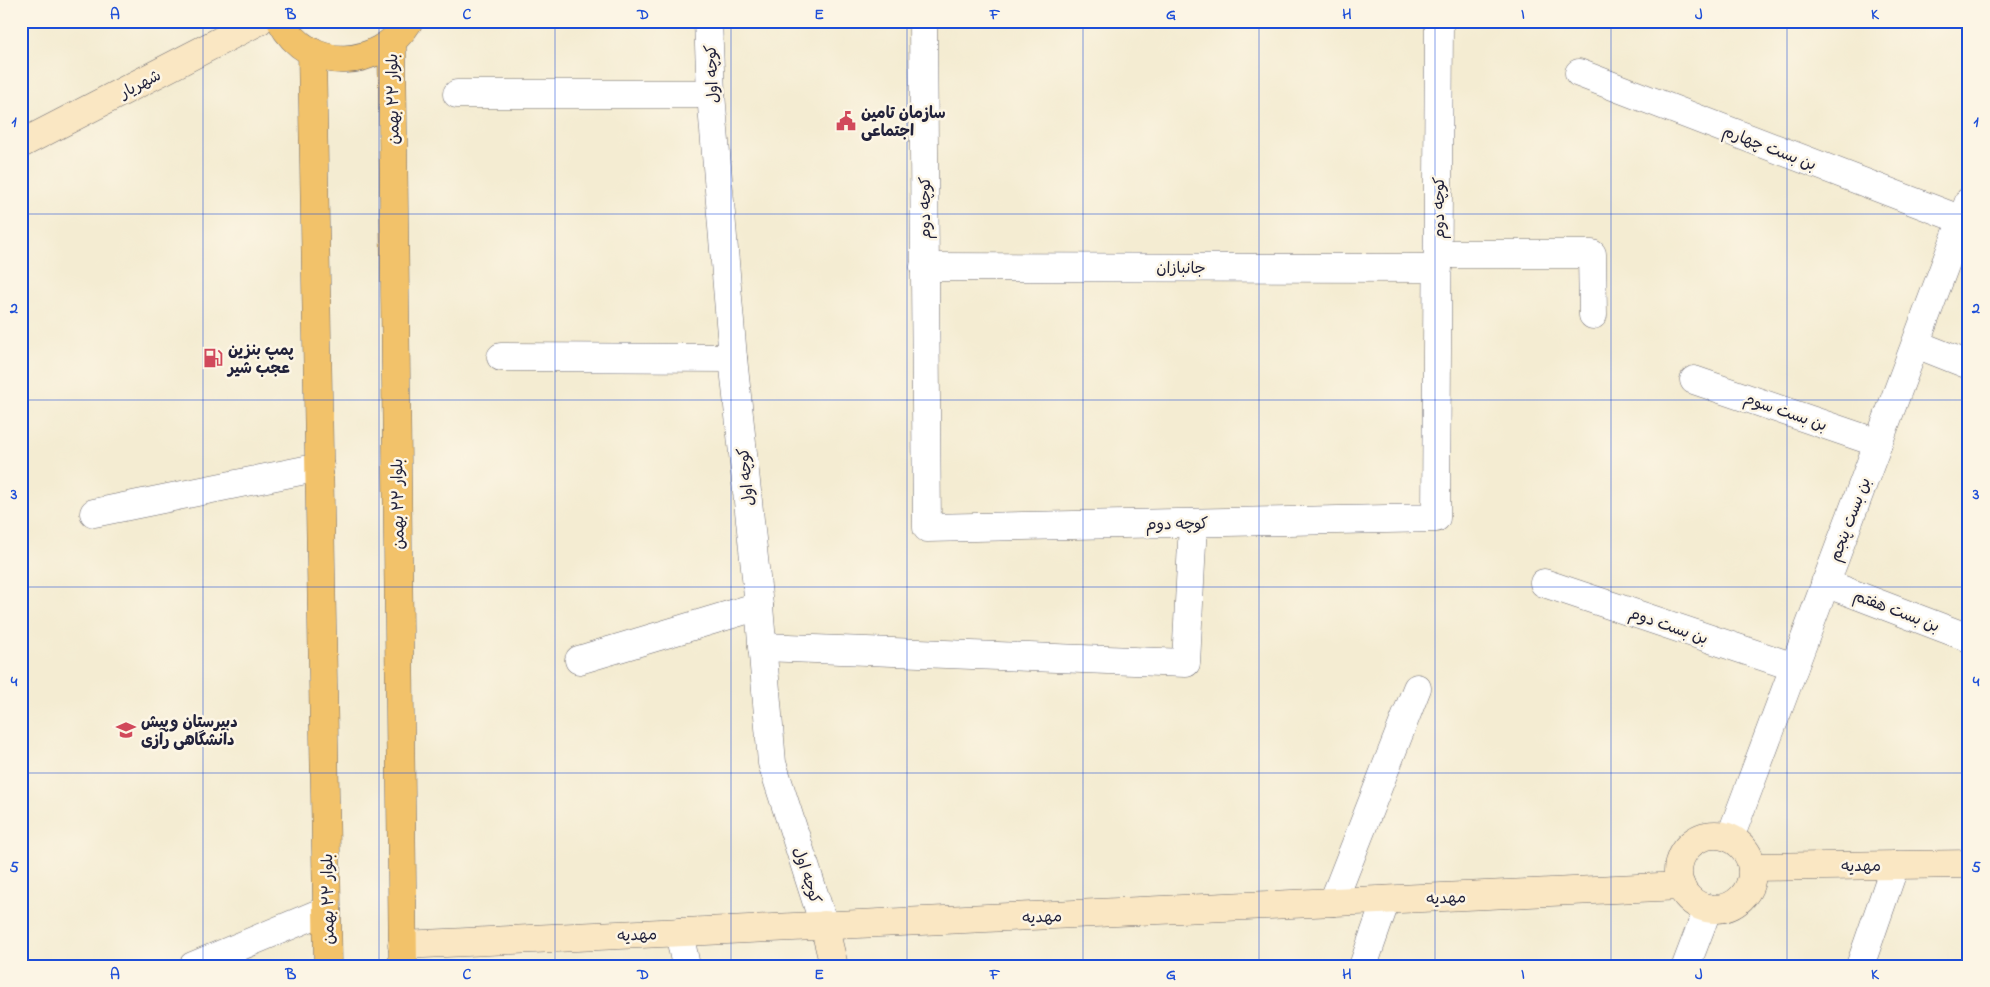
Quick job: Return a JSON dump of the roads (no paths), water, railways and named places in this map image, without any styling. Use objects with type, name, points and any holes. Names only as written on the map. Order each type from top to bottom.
[{"type":"main road","points":[[281,21],[285,29],[297,42],[312,52],[332,59],[353,59],[374,54],[392,43],[409,21]]},
{"type":"main road","name":"بلوار ۲۲ بهمن","points":[[392,43],[402,955]]},
{"type":"main road","name":"بلوار ۲۲ بهمن","points":[[312,52],[328,966]]},
{"type":"street","name":"شهریار","points":[[21,144],[259,21]]},
{"type":"street","name":"کوچه اول","points":[[708,21],[711,94],[732,358],[772,763],[824,925]]},
{"type":"street","name":"کوچه دوم","points":[[923,21],[927,528],[1436,518],[1439,21]]},
{"type":"street","name":"بن بست چهارم","points":[[1579,73],[1965,210]]},
{"type":"street","points":[[457,94],[711,94]]},
{"type":"street","name":"بن بست پنجم","points":[[1730,838],[1965,210]]},
{"type":"street","name":"جانبازان","points":[[924,267],[1438,261],[1592,254],[1593,315]]},
{"type":"street","points":[[1916,344],[1969,365]]},
{"type":"street","points":[[501,357],[732,358]]},
{"type":"street","name":"بن بست سوم","points":[[1694,380],[1878,443]]},
{"type":"street","points":[[94,513],[320,467]]},
{"type":"street","points":[[762,647],[1186,662],[1193,523]]},
{"type":"street","name":"بن بست دوم","points":[[1544,583],[1794,668]]},
{"type":"street","name":"بن بست هفتم","points":[[1826,583],[1969,638]]},
{"type":"street","points":[[579,660],[758,606]]},
{"type":"street","points":[[1333,902],[1417,688]]},
{"type":"street","points":[[1718,834],[1741,844],[1748,854],[1752,867],[1750,884],[1741,899],[1731,906],[1720,908],[1708,908],[1697,904],[1687,896],[1681,886],[1678,874],[1679,861],[1685,850],[1694,841],[1705,836],[1718,834]]},
{"type":"street","name":"مهدیه","points":[[1752,867],[1969,864]]},
{"type":"street","points":[[1860,966],[1895,865]]},
{"type":"street","name":"مهدیه","points":[[402,955],[679,932],[1681,886]]},
{"type":"street","points":[[1363,966],[1386,900]]},
{"type":"street","points":[[1686,966],[1708,908]]},
{"type":"street","points":[[193,966],[327,910]]},
{"type":"street","points":[[824,925],[834,966]]},
{"type":"street","points":[[679,932],[686,966]]},
{"type":"place","name":"سازمان تامین اجتماعی","points":[[846,121]]},
{"type":"place","name":"پمپ بنزین عجب شیر","points":[[213,358]]},
{"type":"place","name":"دبیرستان وپیش دانشگاهی رازی","points":[[126,730]]}]
